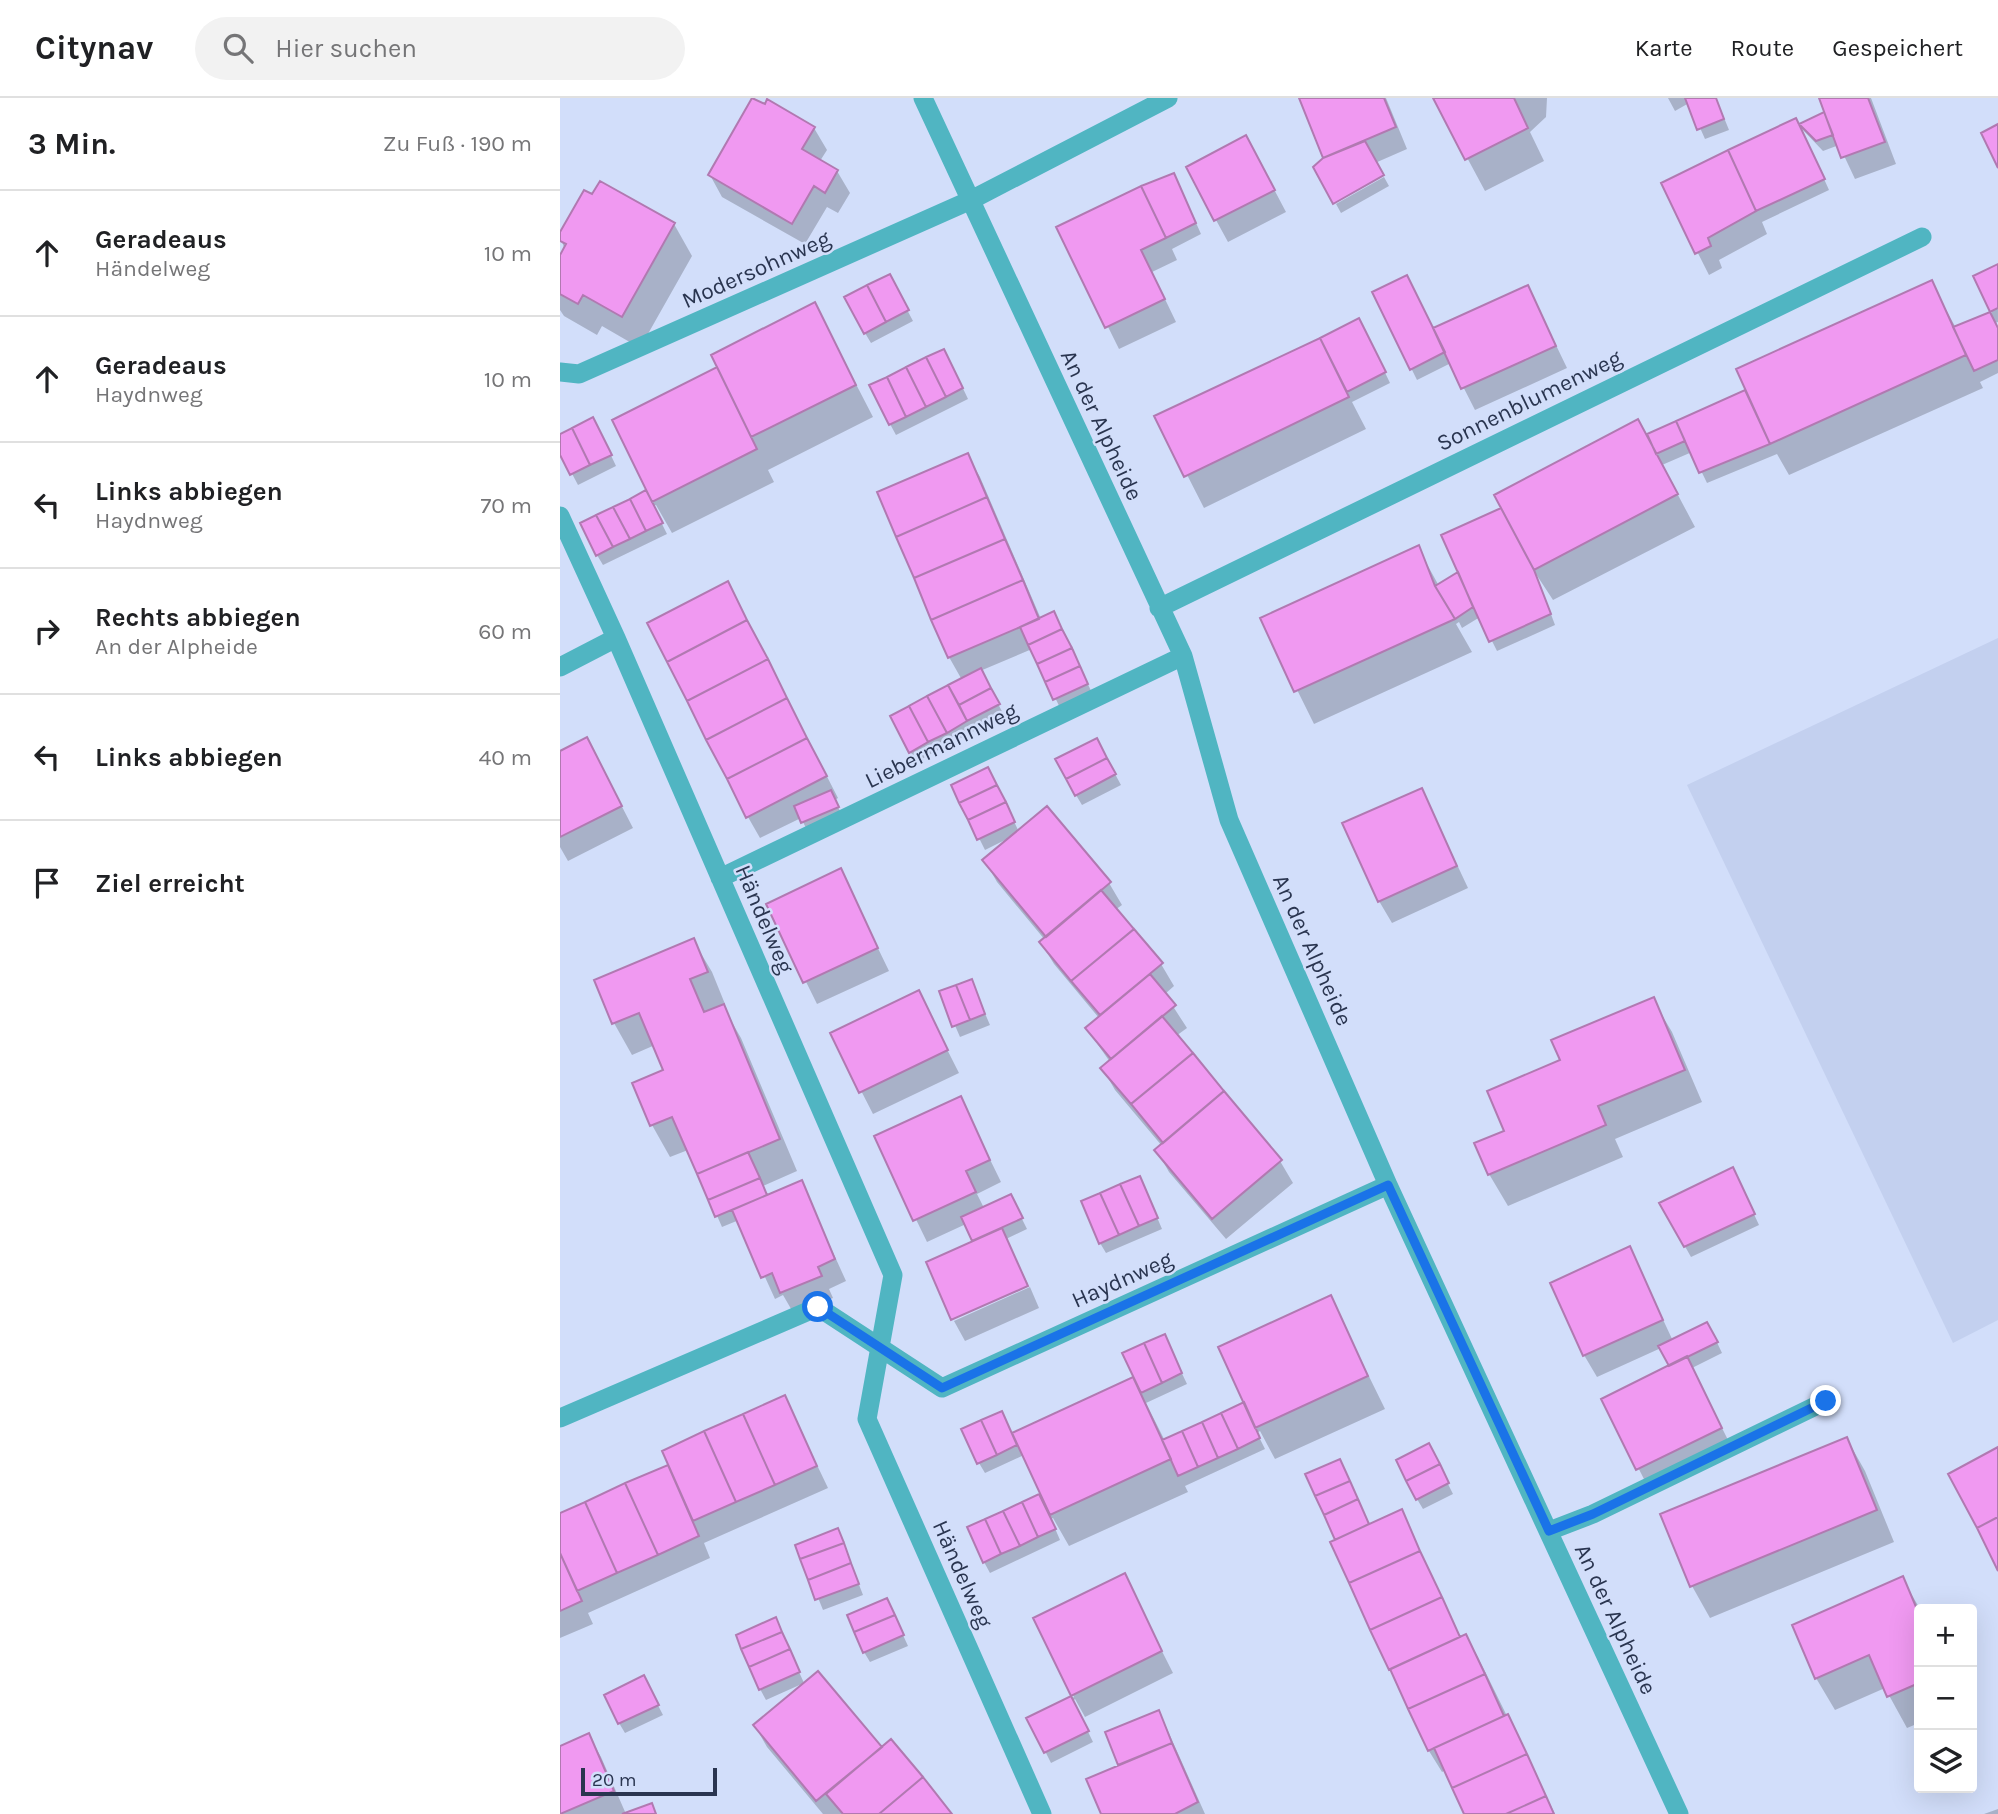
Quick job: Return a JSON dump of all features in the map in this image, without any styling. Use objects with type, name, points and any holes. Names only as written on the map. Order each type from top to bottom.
[{"type":"street","name":"An der Alpheide","points":[[923,98],[1159,608],[1184,656],[1229,820],[1388,1185],[1679,1814]]},
{"type":"street","name":"Modersohnweg","points":[[560,372],[579,374],[971,200],[1168,98]]},
{"type":"street","name":"Sonnenblumenweg","points":[[1159,608],[1922,237]]},
{"type":"street","name":"Händelweg","points":[[560,516],[616,638],[893,1276],[867,1419],[1042,1814]]},
{"type":"street","points":[[560,667],[616,638]]},
{"type":"street","name":"Liebermannweg","points":[[720,877],[1184,656]]},
{"type":"street","name":"Haydnweg","points":[[880,1348],[942,1388],[1388,1185]]},
{"type":"street","points":[[560,1418],[818,1307],[880,1348]]},
{"type":"street","points":[[1549,1531],[1593,1514],[1826,1401]]},
{"type":"shaded area","points":[[1998,638],[1998,1320],[1953,1343],[1687,785]]},
{"type":"building","points":[[752,98],[765,104],[767,99],[815,127],[802,149],[838,170],[825,193],[814,186],[792,224],[708,175]]},
{"type":"building","points":[[1299,98],[1384,98],[1396,127],[1323,158]]},
{"type":"building","points":[[1433,98],[1514,98],[1528,128],[1465,160]]},
{"type":"building","points":[[1685,98],[1716,98],[1724,119],[1697,130]]},
{"type":"building","points":[[1819,98],[1868,98],[1885,142],[1841,158]]},
{"type":"building","points":[[1824,112],[1833,135],[1816,141],[1799,124]]},
{"type":"building","points":[[1796,118],[1825,179],[1756,211],[1728,150]]},
{"type":"building","points":[[1998,124],[1998,168],[1981,133]]},
{"type":"building","points":[[1246,135],[1275,190],[1214,221],[1186,167]]},
{"type":"building","points":[[1365,141],[1384,175],[1333,204],[1313,167],[1323,158]]},
{"type":"building","points":[[1728,150],[1756,211],[1708,238],[1711,246],[1695,254],[1661,183]]},
{"type":"building","points":[[1174,173],[1196,223],[1166,238],[1141,186]]},
{"type":"building","points":[[600,181],[675,223],[622,317],[583,295],[578,304],[560,294],[560,255],[566,244],[560,241],[560,232],[584,190],[592,194]]},
{"type":"building","points":[[1141,186],[1166,238],[1141,250],[1165,299],[1105,328],[1056,227]]},
{"type":"building","points":[[1998,264],[1998,308],[1990,312],[1973,276]]},
{"type":"building","points":[[890,274],[909,310],[886,322],[867,285]]},
{"type":"building","points":[[1407,275],[1445,352],[1410,370],[1372,292]]},
{"type":"building","points":[[1932,280],[1966,355],[1770,444],[1736,369]]},
{"type":"building","points":[[867,285],[886,322],[864,334],[844,297]]},
{"type":"building","points":[[1528,285],[1556,346],[1461,389],[1433,328]]},
{"type":"building","points":[[815,302],[856,385],[751,437],[711,355]]},
{"type":"building","points":[[1990,312],[1998,328],[1998,360],[1974,371],[1953,327]]},
{"type":"building","points":[[1359,318],[1386,372],[1347,392],[1320,338]]},
{"type":"building","points":[[1320,338],[1349,397],[1184,477],[1154,416]]},
{"type":"building","points":[[944,349],[963,388],[946,397],[926,357]]},
{"type":"building","points":[[926,357],[946,397],[926,407],[906,367]]},
{"type":"building","points":[[717,367],[757,449],[652,502],[612,420]]},
{"type":"building","points":[[906,367],[926,407],[906,417],[887,377]]},
{"type":"building","points":[[887,377],[906,417],[889,425],[869,385]]},
{"type":"building","points":[[1745,390],[1770,444],[1699,473],[1676,421]]},
{"type":"building","points":[[593,417],[612,455],[590,465],[572,428]]},
{"type":"building","points":[[1638,419],[1678,494],[1534,570],[1494,495]]},
{"type":"building","points":[[1676,421],[1685,441],[1656,454],[1647,434]]},
{"type":"building","points":[[572,428],[590,465],[570,475],[560,455],[560,434]]},
{"type":"building","points":[[968,453],[987,497],[896,537],[877,492]]},
{"type":"building","points":[[646,490],[663,523],[646,531],[630,499]]},
{"type":"building","points":[[987,497],[1005,539],[914,578],[896,537]]},
{"type":"building","points":[[630,499],[646,531],[630,539],[613,507]]},
{"type":"building","points":[[613,507],[630,539],[613,547],[596,515]]},
{"type":"building","points":[[1501,508],[1534,570],[1551,614],[1489,642],[1441,535]]},
{"type":"building","points":[[596,515],[613,547],[596,556],[580,523]]},
{"type":"building","points":[[1005,539],[1023,580],[931,620],[914,578]]},
{"type":"building","points":[[1419,545],[1435,586],[1455,619],[1294,692],[1260,618]]},
{"type":"building","points":[[1458,572],[1473,607],[1455,619],[1435,586]]},
{"type":"building","points":[[1023,580],[1039,619],[948,658],[931,620]]},
{"type":"building","points":[[728,581],[747,620],[667,662],[647,623]]},
{"type":"building","points":[[1054,611],[1062,629],[1028,645],[1020,627]]},
{"type":"building","points":[[747,620],[768,659],[687,701],[667,662]]},
{"type":"building","points":[[1062,629],[1072,648],[1037,664],[1028,645]]},
{"type":"building","points":[[1072,648],[1080,666],[1045,682],[1037,664]]},
{"type":"building","points":[[768,659],[787,698],[706,740],[687,701]]},
{"type":"building","points":[[1080,666],[1088,684],[1053,700],[1045,682]]},
{"type":"building","points":[[981,668],[991,688],[959,705],[948,685]]},
{"type":"building","points":[[948,685],[967,721],[947,733],[927,696]]},
{"type":"building","points":[[991,688],[1000,704],[967,721],[959,705]]},
{"type":"building","points":[[927,696],[947,733],[928,742],[909,706]]},
{"type":"building","points":[[787,698],[807,738],[727,779],[706,740]]},
{"type":"building","points":[[909,706],[928,742],[909,753],[890,716]]},
{"type":"building","points":[[587,737],[622,806],[560,837],[560,751]]},
{"type":"building","points":[[807,738],[827,776],[746,818],[727,779]]},
{"type":"building","points":[[1097,738],[1107,758],[1066,779],[1055,759]]},
{"type":"building","points":[[1107,758],[1116,774],[1075,796],[1066,779]]},
{"type":"building","points":[[988,767],[997,785],[959,803],[951,785]]},
{"type":"building","points":[[997,785],[1006,802],[968,820],[959,803]]},
{"type":"building","points":[[1422,788],[1457,866],[1378,902],[1342,823]]},
{"type":"building","points":[[831,790],[839,807],[801,823],[794,806]]},
{"type":"building","points":[[1006,802],[1015,822],[977,840],[968,820]]},
{"type":"building","points":[[1047,806],[1111,882],[1046,937],[982,860]]},
{"type":"building","points":[[841,868],[878,948],[803,983],[766,904]]},
{"type":"building","points":[[1101,890],[1134,929],[1071,981],[1039,942]]},
{"type":"building","points":[[1134,929],[1163,963],[1100,1015],[1071,981]]},
{"type":"building","points":[[694,938],[708,972],[690,979],[704,1012],[724,1004],[780,1139],[697,1174],[672,1117],[650,1126],[632,1083],[663,1070],[639,1013],[612,1024],[594,980]]},
{"type":"building","points":[[1150,974],[1176,1005],[1111,1059],[1085,1028]]},
{"type":"building","points":[[972,979],[985,1014],[970,1020],[956,985]]},
{"type":"building","points":[[956,985],[970,1020],[952,1027],[939,991]]},
{"type":"building","points":[[919,990],[948,1050],[859,1093],[830,1033]]},
{"type":"building","points":[[1654,997],[1685,1070],[1598,1106],[1606,1125],[1488,1175],[1474,1143],[1504,1131],[1487,1091],[1560,1060],[1551,1040]]},
{"type":"building","points":[[1162,1016],[1193,1053],[1131,1104],[1100,1068]]},
{"type":"building","points":[[1193,1053],[1224,1091],[1163,1143],[1131,1104]]},
{"type":"building","points":[[1224,1091],[1282,1160],[1212,1219],[1154,1150]]},
{"type":"building","points":[[961,1096],[990,1160],[966,1171],[976,1192],[913,1221],[874,1136]]},
{"type":"building","points":[[748,1152],[760,1178],[708,1200],[697,1174]]},
{"type":"building","points":[[1733,1167],[1755,1214],[1684,1247],[1659,1203]]},
{"type":"building","points":[[1140,1176],[1158,1218],[1139,1226],[1120,1184]]},
{"type":"building","points":[[760,1178],[767,1195],[715,1217],[708,1200]]},
{"type":"building","points":[[802,1180],[835,1259],[818,1267],[822,1276],[780,1293],[772,1273],[761,1278],[732,1210]]},
{"type":"building","points":[[1120,1184],[1139,1226],[1119,1235],[1100,1193]]},
{"type":"building","points":[[1100,1193],[1119,1235],[1099,1244],[1081,1201]]},
{"type":"building","points":[[1011,1194],[1023,1218],[972,1241],[961,1217]]},
{"type":"building","points":[[1002,1228],[1028,1286],[951,1320],[926,1262]]},
{"type":"building","points":[[1630,1246],[1663,1320],[1583,1356],[1550,1283]]},
{"type":"building","points":[[1331,1295],[1368,1376],[1255,1428],[1218,1347]]},
{"type":"building","points":[[1707,1322],[1718,1342],[1669,1366],[1658,1346]]},
{"type":"building","points":[[1165,1334],[1182,1373],[1162,1383],[1144,1343]]},
{"type":"building","points":[[1144,1343],[1162,1383],[1141,1393],[1122,1353]]},
{"type":"building","points":[[1687,1356],[1722,1428],[1636,1470],[1601,1399]]},
{"type":"building","points":[[1133,1377],[1171,1459],[1050,1515],[1012,1433]]},
{"type":"building","points":[[785,1395],[817,1466],[775,1485],[743,1414]]},
{"type":"building","points":[[1244,1402],[1260,1438],[1238,1449],[1221,1413]]},
{"type":"building","points":[[1002,1411],[1017,1445],[997,1455],[981,1420]]},
{"type":"building","points":[[1221,1413],[1238,1449],[1218,1458],[1202,1422]]},
{"type":"building","points":[[743,1414],[775,1485],[736,1502],[704,1431]]},
{"type":"building","points":[[981,1420],[997,1455],[977,1464],[961,1429]]},
{"type":"building","points":[[1202,1422],[1218,1458],[1198,1467],[1182,1431]]},
{"type":"building","points":[[704,1431],[736,1502],[693,1521],[662,1451]]},
{"type":"building","points":[[1182,1431],[1198,1467],[1178,1476],[1162,1440]]},
{"type":"building","points":[[1847,1437],[1877,1510],[1690,1587],[1660,1514]]},
{"type":"building","points":[[1429,1443],[1440,1464],[1406,1481],[1396,1460]]},
{"type":"building","points":[[1998,1447],[1998,1517],[1977,1528],[1948,1474]]},
{"type":"building","points":[[1340,1459],[1350,1481],[1315,1496],[1305,1474]]},
{"type":"building","points":[[1440,1464],[1449,1483],[1416,1500],[1406,1481]]},
{"type":"building","points":[[668,1465],[699,1536],[658,1555],[625,1483]]},
{"type":"building","points":[[1350,1481],[1358,1499],[1324,1515],[1315,1496]]},
{"type":"building","points":[[625,1483],[658,1555],[617,1573],[585,1502]]},
{"type":"building","points":[[1039,1494],[1056,1529],[1038,1537],[1022,1502]]},
{"type":"building","points":[[1358,1499],[1369,1524],[1335,1540],[1324,1515]]},
{"type":"building","points":[[585,1502],[617,1573],[577,1591],[560,1553],[560,1513]]},
{"type":"building","points":[[1022,1502],[1038,1537],[1020,1546],[1003,1511]]},
{"type":"building","points":[[1402,1509],[1420,1551],[1349,1583],[1330,1542]]},
{"type":"building","points":[[1003,1511],[1020,1546],[1001,1554],[985,1519]]},
{"type":"building","points":[[1998,1517],[1998,1571],[1977,1528]]},
{"type":"building","points":[[985,1519],[1001,1554],[983,1563],[967,1527]]},
{"type":"building","points":[[838,1528],[844,1543],[800,1559],[795,1545]]},
{"type":"building","points":[[844,1543],[851,1563],[808,1580],[800,1559]]},
{"type":"building","points":[[1420,1551],[1442,1597],[1370,1630],[1349,1583]]},
{"type":"building","points":[[560,1553],[582,1601],[560,1611]]},
{"type":"building","points":[[851,1563],[859,1584],[815,1600],[808,1580]]},
{"type":"building","points":[[1125,1573],[1162,1651],[1071,1696],[1033,1618]]},
{"type":"building","points":[[1903,1576],[1915,1604],[1914,1685],[1887,1697],[1869,1655],[1815,1679],[1792,1625]]},
{"type":"building","points":[[1442,1597],[1460,1637],[1389,1670],[1370,1630]]},
{"type":"building","points":[[887,1598],[895,1615],[854,1632],[847,1615]]},
{"type":"building","points":[[895,1615],[904,1635],[863,1653],[854,1632]]},
{"type":"building","points":[[776,1617],[782,1632],[741,1649],[736,1635]]},
{"type":"building","points":[[782,1632],[790,1649],[749,1667],[741,1649]]},
{"type":"building","points":[[1466,1634],[1485,1674],[1408,1709],[1390,1669]]},
{"type":"building","points":[[790,1649],[800,1672],[759,1690],[749,1667]]},
{"type":"building","points":[[818,1671],[882,1747],[816,1801],[753,1725]]},
{"type":"building","points":[[1485,1674],[1504,1716],[1428,1751],[1408,1709]]},
{"type":"building","points":[[644,1675],[659,1705],[618,1724],[604,1695]]},
{"type":"building","points":[[1071,1696],[1089,1731],[1044,1753],[1026,1718]]},
{"type":"building","points":[[1159,1710],[1172,1743],[1118,1765],[1105,1732]]},
{"type":"building","points":[[1508,1714],[1527,1754],[1452,1788],[1434,1748]]},
{"type":"building","points":[[589,1733],[614,1791],[560,1814],[560,1746]]},
{"type":"building","points":[[891,1739],[923,1777],[879,1814],[843,1814],[826,1794]]},
{"type":"building","points":[[1172,1743],[1198,1802],[1175,1814],[1101,1814],[1086,1779]]},
{"type":"building","points":[[1527,1754],[1546,1796],[1506,1814],[1464,1814],[1452,1788]]},
{"type":"building","points":[[923,1777],[952,1814],[879,1814]]},
{"type":"building","points":[[1546,1796],[1554,1814],[1506,1814]]},
{"type":"building","points":[[652,1803],[656,1814],[622,1814]]},
{"type":"route","points":[[818,1307],[942,1388],[1388,1185],[1549,1531],[1593,1514],[1826,1401]]}]
